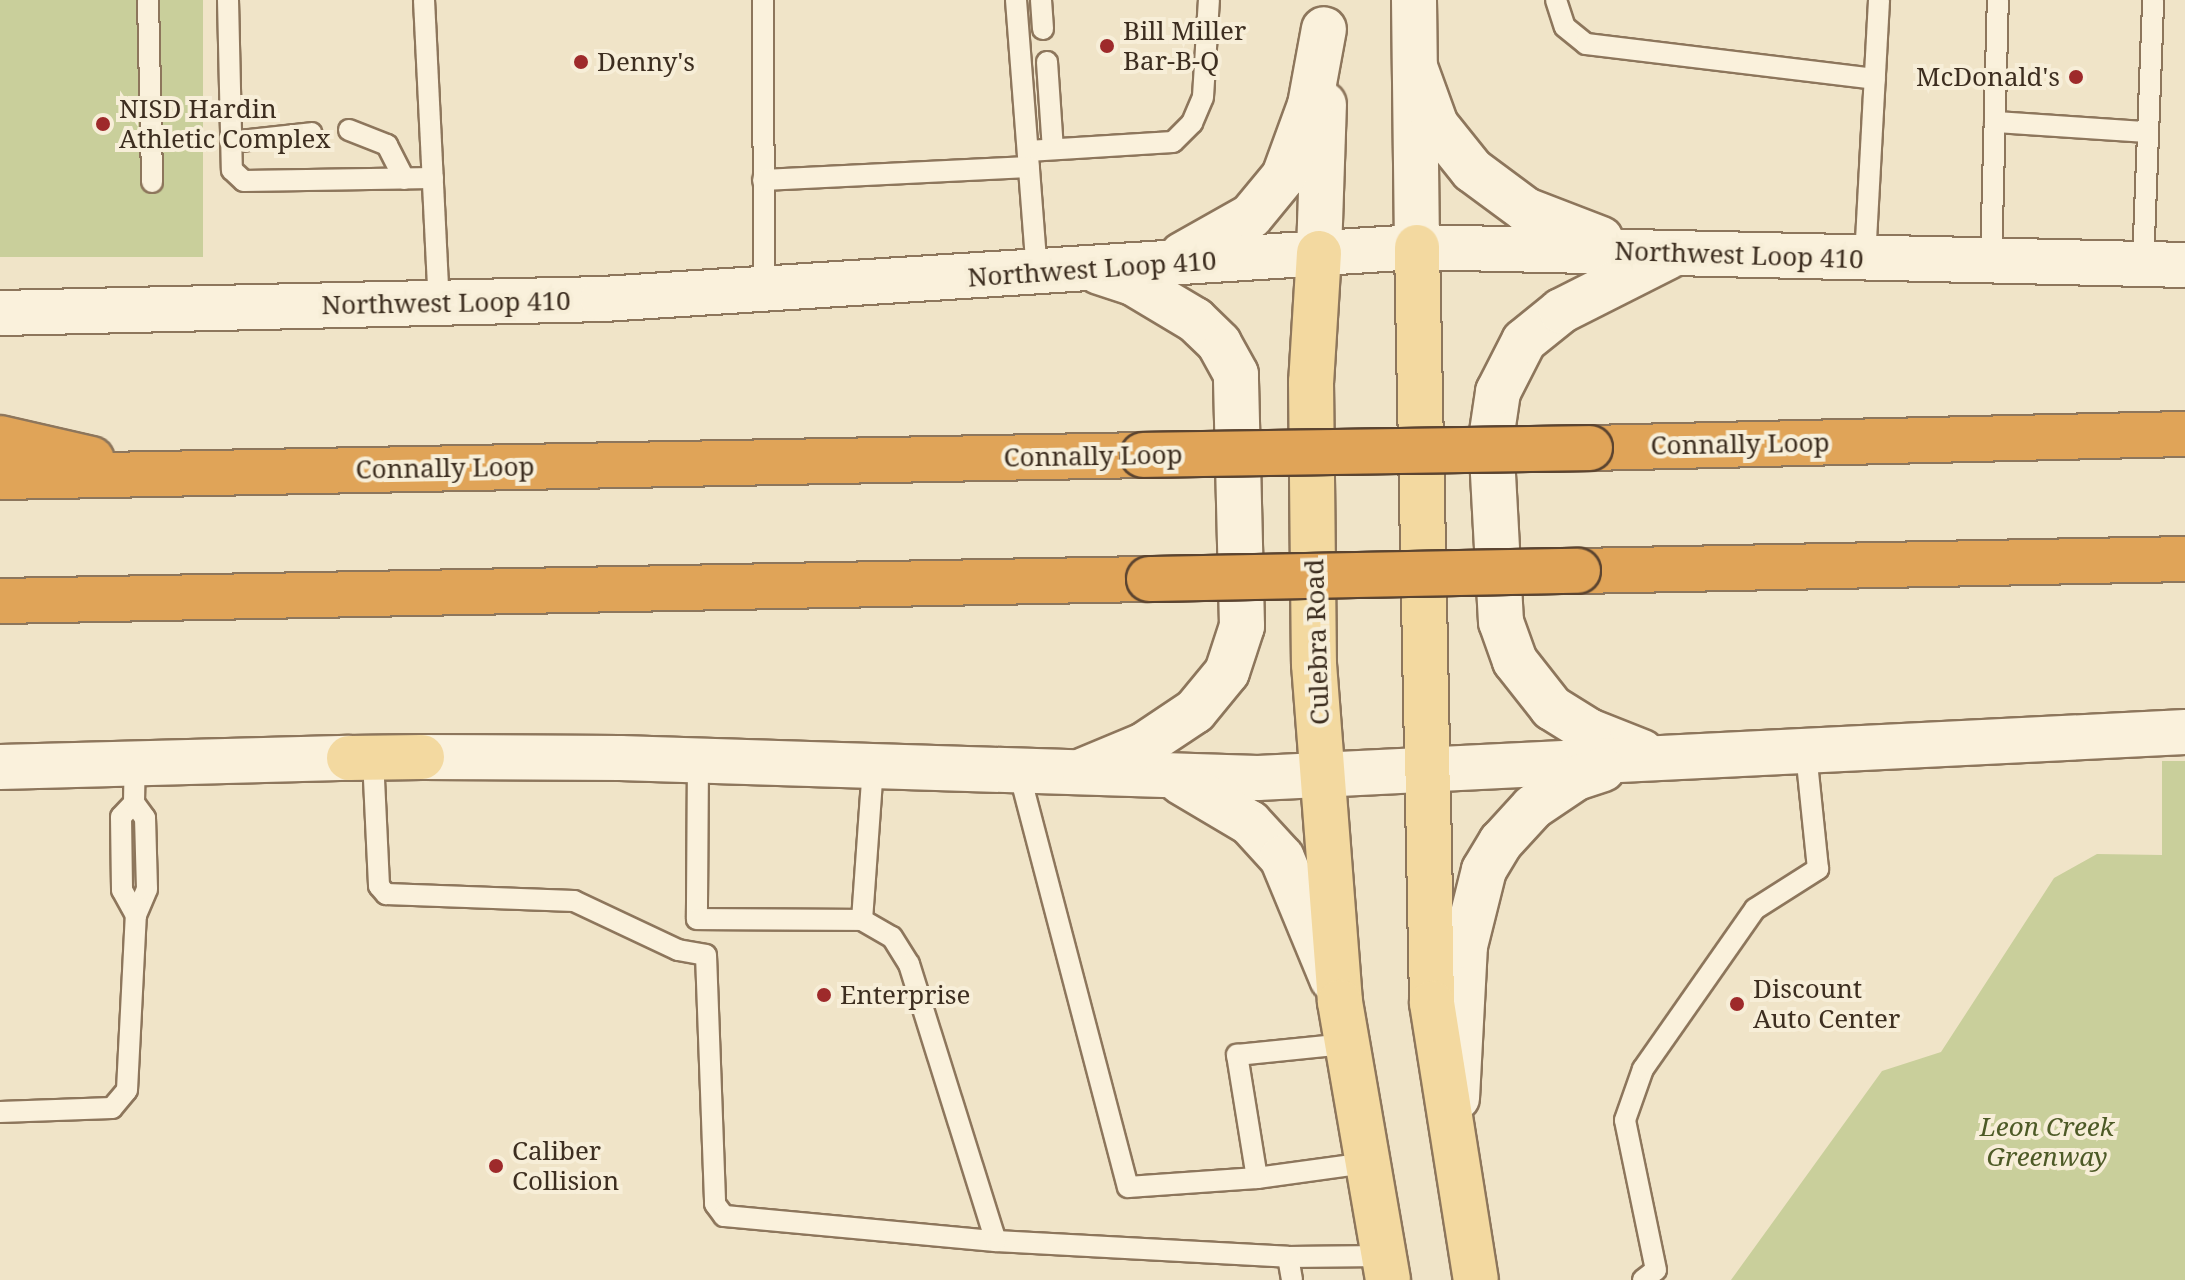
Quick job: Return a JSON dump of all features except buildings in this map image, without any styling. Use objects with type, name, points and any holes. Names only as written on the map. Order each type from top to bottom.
[{"type":"highway","name":"Connally Loop","points":[[0,477],[2185,434]]},
{"type":"highway","points":[[0,438],[157,474]]},
{"type":"highway","points":[[0,601],[2185,559]]},
{"type":"main road","points":[[1414,0],[1425,771],[1432,1003],[1455,1132],[1476,1280]]},
{"type":"main road","points":[[1150,263],[1210,243],[1251,216],[1276,189],[1300,141],[1326,14]]},
{"type":"main road","name":"Culebra Road","points":[[1326,14],[1319,253],[1311,382],[1314,664],[1343,1023],[1386,1268]]},
{"type":"main road","points":[[1415,67],[1426,105],[1446,140],[1506,197],[1596,238],[1678,253]]},
{"type":"main road","name":"Northwest Loop 410","points":[[0,313],[439,304],[764,291],[1417,247],[2164,265]]},
{"type":"main road","points":[[1663,757],[1616,743],[1572,722],[1537,694],[1515,661],[1501,622],[1491,439],[1498,392],[1524,341],[1561,311],[1678,253]]},
{"type":"main road","points":[[1071,774],[1144,745],[1195,711],[1227,672],[1242,626],[1236,374],[1219,343],[1195,320],[1117,275],[1093,270]]},
{"type":"main road","points":[[0,767],[134,784],[361,758],[422,757],[698,760],[1175,779],[1425,771],[2185,732]]},
{"type":"main road","points":[[1455,1132],[1465,946],[1484,870],[1520,818],[1548,794],[1592,772],[1663,757]]},
{"type":"main road","points":[[1175,779],[1231,809],[1282,858],[1305,905],[1343,1023]]},
{"type":"lane","points":[[148,0],[152,182]]},
{"type":"lane","points":[[228,0],[232,170],[244,181],[433,178]]},
{"type":"lane","points":[[424,0],[439,304]]},
{"type":"lane","points":[[763,0],[764,291]]},
{"type":"lane","points":[[1016,0],[1037,272]]},
{"type":"lane","points":[[1041,0],[1043,29]]},
{"type":"lane","points":[[763,180],[1028,159],[1053,149],[1173,142],[1192,123],[1203,97],[1209,0]]},
{"type":"lane","points":[[1556,0],[1565,27],[1586,44],[1875,79]]},
{"type":"lane","points":[[1865,259],[1879,0]]},
{"type":"lane","points":[[1991,262],[1998,0]]},
{"type":"lane","points":[[2153,0],[2145,132],[2164,265]]},
{"type":"lane","points":[[1047,62],[1053,149]]},
{"type":"lane","points":[[1995,122],[2145,132]]},
{"type":"lane","points":[[349,130],[387,145],[404,179]]},
{"type":"lane","points":[[231,142],[312,133]]},
{"type":"lane","points":[[1643,1280],[1656,1270],[1625,1120],[1643,1069],[1755,909],[1818,869],[1806,752]]},
{"type":"lane","points":[[361,758],[379,886],[386,894],[574,901],[678,950],[706,955]]},
{"type":"lane","points":[[698,760],[697,919],[706,955],[715,1204],[724,1216],[996,1241],[1288,1257],[1386,1268]]},
{"type":"lane","points":[[862,920],[873,767]]},
{"type":"lane","points":[[1019,772],[1128,1187],[1257,1178],[1367,1163]]},
{"type":"lane","points":[[0,1112],[112,1108],[127,1090],[136,915],[122,890],[121,817],[134,784]]},
{"type":"lane","points":[[697,919],[862,920],[892,937],[909,964],[996,1241]]},
{"type":"lane","points":[[1257,1178],[1237,1055],[1343,1023]]},
{"type":"lane","points":[[1288,1257],[1292,1280]]},
{"type":"green space","name":"NISD Hardin Athletic Complex","points":[[0,0],[203,0],[203,257],[0,257]]},
{"type":"green space","name":"Leon Creek Greenway","points":[[2162,761],[2185,761],[2185,1280],[1731,1280],[1882,1071],[1941,1052],[2054,878],[2097,854],[2162,855]]},
{"type":"place","name":"Bill Miller Bar-B-Q","points":[[1107,46]]},
{"type":"place","name":"Denny's","points":[[581,62]]},
{"type":"place","name":"McDonald's","points":[[2076,77]]},
{"type":"place","name":"NISD Hardin Athletic Complex","points":[[103,124]]},
{"type":"place","name":"Enterprise","points":[[824,995]]},
{"type":"place","name":"Discount Auto Center","points":[[1737,1004]]},
{"type":"place","name":"Caliber Collision","points":[[496,1166]]}]
